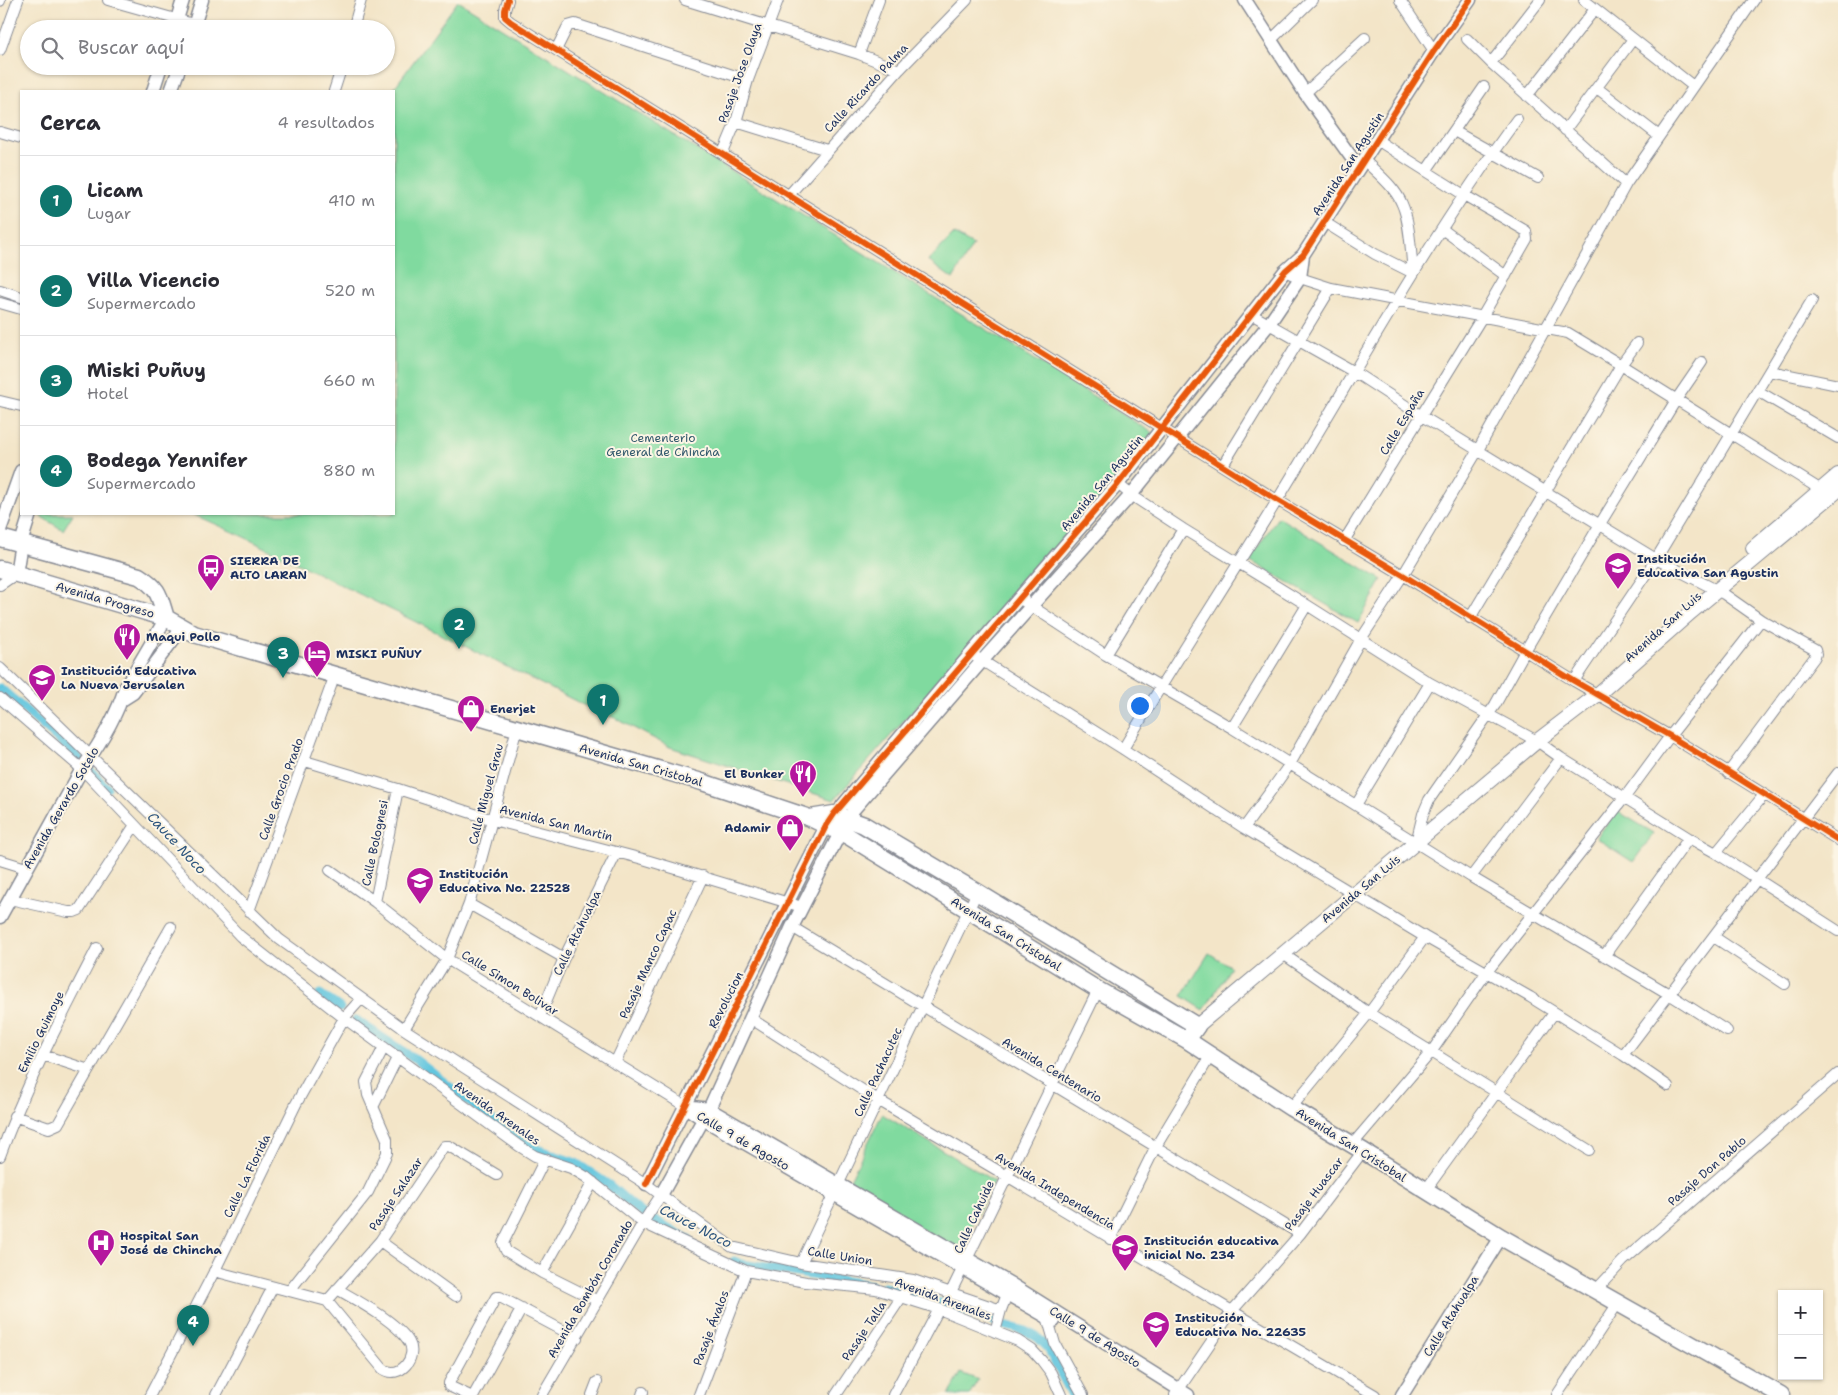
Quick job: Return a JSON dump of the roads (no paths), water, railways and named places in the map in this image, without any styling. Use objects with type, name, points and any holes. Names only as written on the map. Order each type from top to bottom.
[{"type":"highway","name":"Avenida Progreso","points":[[0,538],[139,576],[157,590],[166,618]]},
{"type":"highway","name":"Avenida Progreso","points":[[8,571],[166,618]]},
{"type":"highway","name":"Avenida San Cristobal","points":[[166,618],[194,634],[702,782],[810,818],[840,818],[968,911],[1098,990],[1187,1040],[1291,1108],[1500,1237],[1781,1395]]},
{"type":"highway","points":[[840,818],[864,825],[1197,1026]]},
{"type":"highway","points":[[1071,974],[1080,956]]},
{"type":"highway","name":"Avenida San Luis","points":[[1187,1040],[1197,1026]]},
{"type":"main road","name":"Avenida San Luis","points":[[1197,1026],[1537,741],[1540,733],[1594,693],[1713,588],[1830,492],[1838,475]]},
{"type":"street","points":[[0,50],[18,0]]},
{"type":"street","points":[[108,0],[165,20]]},
{"type":"street","points":[[177,20],[183,0]]},
{"type":"street","points":[[196,20],[202,0]]},
{"type":"street","points":[[355,20],[361,0]]},
{"type":"street","points":[[508,0],[505,17],[556,50],[1277,500],[1403,575],[1574,682],[1670,736],[1838,840]]},
{"type":"street","points":[[686,0],[859,54],[899,70]]},
{"type":"street","name":"Pasaje Jose Olaya","points":[[723,153],[736,122],[748,80],[778,0]]},
{"type":"street","points":[[859,54],[879,0]]},
{"type":"street","name":"Calle Ricardo Palma","points":[[788,196],[826,150],[899,70],[967,0]]},
{"type":"street","points":[[1245,0],[1306,93],[1361,164],[1394,191],[1402,203],[1413,273]]},
{"type":"street","points":[[1271,40],[1312,0]]},
{"type":"street","points":[[1400,0],[1434,51]]},
{"type":"street","name":"Avenida San Agustin","points":[[840,818],[970,654],[1118,484],[1285,271],[1303,255],[1434,51],[1470,0]]},
{"type":"street","points":[[1491,63],[1540,0]]},
{"type":"street","points":[[1584,0],[1693,86]]},
{"type":"street","points":[[1244,828],[1290,764],[1361,639],[1403,575],[1478,450],[1626,184],[1754,0]]},
{"type":"street","points":[[1527,96],[1595,9]]},
{"type":"street","points":[[556,50],[568,26],[575,24],[748,80]]},
{"type":"street","points":[[1306,93],[1366,38]]},
{"type":"street","points":[[1467,39],[1527,96],[1626,184]]},
{"type":"street","points":[[1565,130],[1633,39]]},
{"type":"street","points":[[153,90],[158,75]]},
{"type":"street","points":[[171,90],[177,75]]},
{"type":"street","points":[[334,90],[339,75]]},
{"type":"street","points":[[1426,171],[1484,87]]},
{"type":"street","points":[[1597,88],[1659,136]]},
{"type":"street","points":[[1123,749],[1160,686],[1277,500],[1413,273],[1493,152],[1517,120]]},
{"type":"street","points":[[736,122],[826,150]]},
{"type":"street","points":[[1454,130],[1538,178]]},
{"type":"street","points":[[0,132],[20,138]]},
{"type":"street","points":[[1376,140],[1464,195]]},
{"type":"street","name":"Calle España","points":[[1344,541],[1482,317],[1527,239],[1526,231],[1464,195]]},
{"type":"street","points":[[1324,222],[1375,254],[1413,273]]},
{"type":"street","points":[[1442,229],[1506,276]]},
{"type":"street","points":[[661,1195],[706,1114],[802,907],[840,818],[1131,495],[1269,324],[1300,278],[1303,255]]},
{"type":"street","points":[[1285,271],[1331,288],[1568,334],[1621,364],[1730,434],[1830,492]]},
{"type":"street","points":[[1223,465],[1331,288]]},
{"type":"street","points":[[0,290],[20,297]]},
{"type":"street","points":[[1574,682],[1656,559],[1812,300]]},
{"type":"street","points":[[0,303],[20,309]]},
{"type":"street","points":[[1251,314],[1354,372],[1420,415],[1656,559],[1713,588],[1761,620],[1815,650],[1816,654],[1728,773]]},
{"type":"street","points":[[1470,618],[1621,364],[1637,343]]},
{"type":"street","points":[[1416,843],[1423,814],[1429,800],[1495,705],[1600,524],[1676,400],[1702,362]]},
{"type":"street","points":[[1770,371],[1838,385]]},
{"type":"street","points":[[1758,391],[1838,438]]},
{"type":"street","points":[[0,400],[20,406]]},
{"type":"street","points":[[0,530],[20,473]]},
{"type":"street","points":[[1118,484],[1131,495],[1183,529],[1430,683],[1537,741],[1561,758],[1716,853],[1838,931]]},
{"type":"street","points":[[0,585],[21,543],[30,515]]},
{"type":"street","points":[[1106,655],[1183,529]]},
{"type":"street","points":[[1019,598],[1106,655],[1232,728],[1416,843],[1669,994],[1728,1032]]},
{"type":"street","points":[[1232,728],[1307,605]]},
{"type":"street","name":"Avenida Gerardo Sotelo","points":[[0,917],[166,618]]},
{"type":"street","name":"Pasaje Huascar","points":[[1179,1393],[1232,1312],[1300,1234],[1358,1148],[1432,1051],[1486,973],[1761,620]]},
{"type":"street","name":"Avenida Gerardo Sotelo","points":[[122,700],[133,693],[182,628]]},
{"type":"street","points":[[970,654],[1123,749],[1244,828],[1425,938],[1554,1013],[1623,1055],[1668,1086]]},
{"type":"street","name":"Avenida Arenales","points":[[0,668],[249,912],[279,939],[404,1029],[661,1195]]},
{"type":"street","name":"Calle Grocio Prado","points":[[249,912],[335,675]]},
{"type":"street","points":[[1356,805],[1430,683]]},
{"type":"street","name":"Avenida Arenales","points":[[0,698],[82,769],[240,936],[344,1018],[519,1146],[535,1156],[571,1168],[593,1182],[644,1222],[746,1270],[806,1282],[905,1294],[939,1310],[996,1329],[1032,1350],[1051,1373],[1062,1395]]},
{"type":"street","name":"Calle Miguel Grau","points":[[404,1029],[447,959],[469,904],[517,728]]},
{"type":"street","points":[[1471,876],[1561,758]]},
{"type":"street","name":"Avenida San Martin","points":[[305,761],[493,820],[703,876],[802,907]]},
{"type":"street","points":[[1623,1055],[1838,773]]},
{"type":"street","name":"Calle Bolognesi","points":[[375,902],[398,789]]},
{"type":"street","points":[[1716,853],[1764,795]]},
{"type":"street","name":"Revolucion","points":[[646,1184],[788,902],[840,818]]},
{"type":"street","points":[[10,899],[68,912],[79,910],[136,825]]},
{"type":"street","points":[[1604,956],[1689,838]]},
{"type":"street","name":"Calle Atahualpa","points":[[540,1016],[564,958],[617,852]]},
{"type":"street","points":[[0,860],[26,868]]},
{"type":"street","name":"Calle Simon Bolivar","points":[[330,870],[375,902],[447,959],[685,1106]]},
{"type":"street","name":"Pasaje Manco Capac","points":[[615,1063],[703,876]]},
{"type":"street","name":"Calle Pachacutec","points":[[802,1263],[977,892]]},
{"type":"street","points":[[469,904],[564,958]]},
{"type":"street","points":[[14,1116],[49,1128],[58,1124],[171,927]]},
{"type":"street","name":"Avenida Centenario","points":[[792,927],[1300,1234]]},
{"type":"street","points":[[1714,937],[1785,984]]},
{"type":"street","points":[[1291,1108],[1369,1012],[1425,938]]},
{"type":"street","name":"Emilio Guimoye","points":[[0,1156],[14,1116],[97,948]]},
{"type":"street","points":[[1283,954],[1369,1012],[1589,1150]]},
{"type":"street","name":"Calle Cahuide","points":[[951,1292],[1098,990]]},
{"type":"street","name":"Calle La Florida","points":[[150,1395],[214,1271],[296,1104],[344,1018],[361,999]]},
{"type":"street","points":[[1425,1191],[1498,1093],[1554,1013]]},
{"type":"street","name":"Avenida Independencia","points":[[750,1018],[878,1100],[1232,1312],[1375,1395]]},
{"type":"street","points":[[290,1290],[368,1192],[387,1153],[387,1139],[368,1095],[366,1082],[384,1047]]},
{"type":"street","points":[[43,1055],[89,1070]]},
{"type":"street","points":[[1110,1239],[1156,1148],[1211,1055]]},
{"type":"street","points":[[373,1107],[398,1056]]},
{"type":"street","name":"Pasaje Don Pablo","points":[[1596,1290],[1622,1261],[1838,1074]]},
{"type":"street","name":"Calle 9 de Agosto","points":[[685,1106],[706,1114],[966,1264],[1179,1393]]},
{"type":"street","name":"Pasaje Salazar","points":[[327,1301],[380,1241],[444,1146],[449,1146],[497,1174]]},
{"type":"street","points":[[545,1159],[503,1243],[503,1247],[506,1251],[542,1273],[598,1301]]},
{"type":"street","points":[[542,1273],[593,1182]]},
{"type":"street","name":"Avenida Bombón Coronado","points":[[542,1395],[661,1195]]},
{"type":"street","name":"Calle Union","points":[[661,1195],[732,1247],[802,1263],[914,1280],[951,1292],[1001,1312]]},
{"type":"street","name":"Calle Atahualpa","points":[[1402,1395],[1500,1237]]},
{"type":"street","points":[[380,1241],[456,1296]]},
{"type":"street","name":"Pasaje Ávalos","points":[[699,1395],[746,1270]]},
{"type":"street","points":[[214,1271],[327,1301],[383,1369],[394,1373],[405,1366],[410,1357],[411,1348],[409,1342],[381,1317],[337,1289]]},
{"type":"street","name":"Pasaje Talla","points":[[836,1395],[914,1280]]},
{"type":"street","points":[[216,1395],[273,1287]]},
{"type":"street","points":[[996,1329],[1009,1289]]},
{"type":"street","points":[[468,1395],[452,1388],[449,1386],[449,1383],[494,1298],[500,1296],[577,1338]]},
{"type":"street","points":[[1558,1395],[1618,1303]]},
{"type":"street","points":[[474,1395],[522,1308]]},
{"type":"street","points":[[893,1395],[939,1310]]},
{"type":"street","points":[[1045,1311],[1055,1344],[1083,1395]]},
{"type":"waterway","name":"Cauce Noco","points":[[0,688],[75,754],[107,788]]},
{"type":"waterway","name":"Cauce Noco","points":[[320,994],[340,1008]]},
{"type":"waterway","name":"Cauce Noco","points":[[356,1020],[416,1060],[515,1138],[534,1148],[576,1163],[609,1185],[639,1211],[688,1239]]},
{"type":"waterway","name":"Cauce Noco","points":[[734,1261],[742,1264],[871,1285]]},
{"type":"waterway","name":"Cauce Noco","points":[[884,1287],[923,1297],[1003,1325],[1026,1331],[1038,1338],[1047,1347],[1072,1395]]},
{"type":"place","name":"Institución Educativa San Agustin","points":[[1618,590]]},
{"type":"place","name":"SIERRA DE ALTO LARAN","points":[[211,592]]},
{"type":"place","name":"Villa Vicencio","points":[[459,649]]},
{"type":"place","name":"Maqui Pollo","points":[[127,661]]},
{"type":"place","name":"Miski Puñuy","points":[[283,678]]},
{"type":"place","name":"MISKI PUÑUY","points":[[317,678]]},
{"type":"place","name":"Institución Educativa La Nueva Jerusalen","points":[[42,702]]},
{"type":"place","name":"Licam","points":[[603,725]]},
{"type":"place","name":"Enerjet","points":[[471,733]]},
{"type":"place","name":"El Bunker","points":[[803,798]]},
{"type":"place","name":"Adamir","points":[[790,852]]},
{"type":"place","name":"Institución Educativa No. 22528","points":[[420,905]]},
{"type":"place","name":"Hospital San José de Chincha","points":[[101,1267]]},
{"type":"place","name":"Institución educativa inicial No. 234","points":[[1125,1272]]},
{"type":"place","name":"Bodega Yennifer","points":[[193,1346]]},
{"type":"place","name":"Institución Educativa No. 22635","points":[[1156,1349]]},
{"type":"park label","name":"Cementerio General de Chincha","points":[[663,445]]}]
